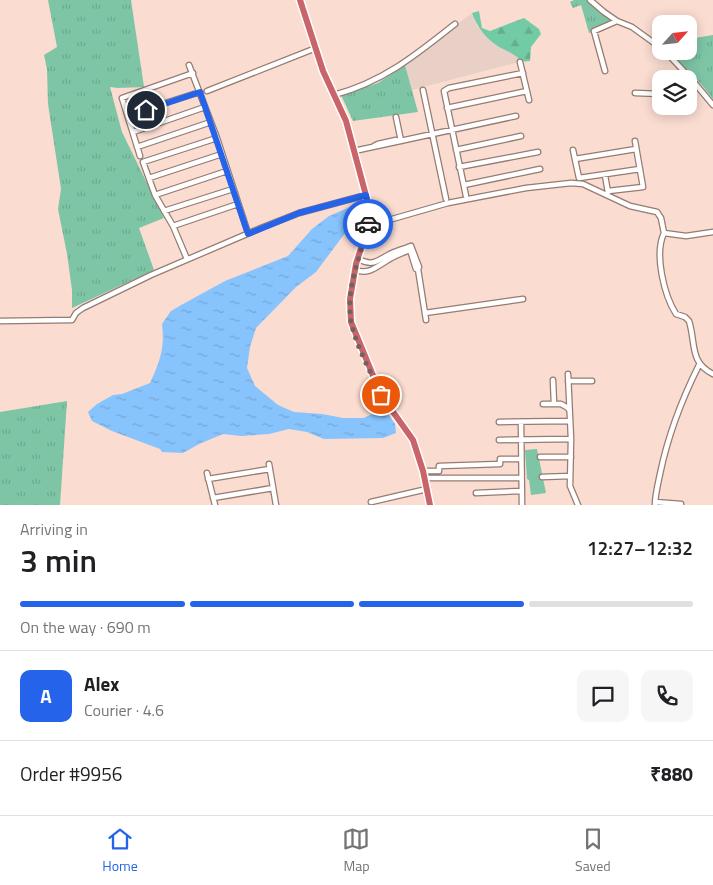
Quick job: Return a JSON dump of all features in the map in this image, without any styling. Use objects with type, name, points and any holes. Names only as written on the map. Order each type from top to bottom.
[{"type":"highway","points":[[300,0],[323,71],[346,121],[366,195],[369,214],[368,226],[355,270],[350,299],[350,312],[354,331],[381,395],[413,440],[424,475],[430,505]]},
{"type":"street","points":[[590,0],[617,21],[632,27],[652,41]]},
{"type":"street","points":[[605,71],[594,31],[617,21]]},
{"type":"street","points":[[334,95],[371,82],[391,72],[455,24]]},
{"type":"street","points":[[207,91],[316,48]]},
{"type":"street","points":[[673,60],[681,70]]},
{"type":"street","points":[[520,62],[529,100]]},
{"type":"street","points":[[189,65],[217,138],[248,234]]},
{"type":"street","points":[[140,156],[122,98],[192,73]]},
{"type":"street","points":[[466,196],[447,108],[445,89],[523,73]]},
{"type":"street","points":[[697,88],[713,105]]},
{"type":"street","points":[[422,90],[446,199]]},
{"type":"street","points":[[447,108],[526,90]]},
{"type":"street","points":[[128,116],[200,92]]},
{"type":"street","points":[[635,93],[652,94]]},
{"type":"street","points":[[132,132],[206,107]]},
{"type":"street","points":[[354,151],[516,116]]},
{"type":"street","points":[[396,117],[400,141]]},
{"type":"street","points":[[138,147],[211,122]]},
{"type":"street","points":[[456,150],[521,136]]},
{"type":"street","points":[[187,260],[173,226],[155,195],[143,162],[217,138]]},
{"type":"street","points":[[608,193],[643,186],[635,141]]},
{"type":"street","points":[[575,159],[636,148]]},
{"type":"street","points":[[573,150],[579,178],[640,169]]},
{"type":"street","points":[[459,168],[538,152]]},
{"type":"street","points":[[149,178],[222,154]]},
{"type":"street","points":[[464,186],[540,169]]},
{"type":"street","points":[[155,195],[228,171]]},
{"type":"street","points":[[605,175],[608,193]]},
{"type":"street","points":[[368,226],[448,203],[526,188],[571,183],[583,184],[608,193],[630,206],[657,212],[661,218],[664,233],[660,267],[674,311],[678,316],[685,317],[689,321],[699,365],[713,374]]},
{"type":"street","points":[[164,211],[233,189]]},
{"type":"street","points":[[0,321],[72,320],[76,313],[83,308],[151,274],[299,213],[366,195]]},
{"type":"street","points":[[173,226],[238,204]]},
{"type":"street","points":[[664,233],[686,236],[713,232]]},
{"type":"street","points":[[358,259],[364,262],[375,263],[411,246],[419,268],[426,320]]},
{"type":"street","points":[[355,270],[368,272],[389,259],[410,250],[418,269]]},
{"type":"street","points":[[425,313],[523,299]]},
{"type":"street","points":[[681,504],[655,504],[672,425],[683,396],[699,365]]},
{"type":"street","points":[[568,374],[571,440],[570,486],[578,505]]},
{"type":"street","points":[[552,380],[554,404]]},
{"type":"street","points":[[568,381],[592,381]]},
{"type":"street","points":[[543,404],[560,404],[568,408],[570,413]]},
{"type":"street","points":[[499,422],[570,421]]},
{"type":"street","points":[[521,422],[522,505]]},
{"type":"street","points":[[499,440],[571,440]]},
{"type":"street","points":[[540,457],[571,457]]},
{"type":"street","points":[[424,475],[439,470],[438,466],[500,464],[500,459],[521,459]]},
{"type":"street","points":[[208,479],[270,466],[276,505]]},
{"type":"street","points":[[207,474],[215,505]]},
{"type":"street","points":[[424,475],[521,478]]},
{"type":"street","points":[[542,477],[570,476]]},
{"type":"street","points":[[213,498],[273,488]]},
{"type":"street","points":[[371,502],[427,489]]},
{"type":"street","points":[[476,493],[522,491]]},
{"type":"shaded area","points":[[472,13],[477,26],[499,47],[513,53],[519,59],[519,62],[412,90],[405,65]]},
{"type":"green space","points":[[48,0],[131,0],[144,87],[110,87],[122,132],[164,218],[139,228],[154,270],[72,308],[72,290],[67,254],[58,209],[61,189],[48,104],[47,69],[44,55],[57,47]]},
{"type":"green space","points":[[574,0],[587,0],[612,21],[592,29],[592,32],[589,33],[581,5],[573,8],[570,2]]},
{"type":"green space","points":[[479,11],[482,28],[490,31],[524,18],[539,29],[541,34],[531,47],[530,61],[519,62],[517,57],[490,40],[479,28],[472,13]]},
{"type":"green space","points":[[713,35],[713,99],[697,80],[697,70],[687,70],[678,60],[698,60],[698,38]]},
{"type":"green space","points":[[405,65],[418,112],[353,121],[341,95],[378,83]]},
{"type":"green space","points":[[67,401],[60,505],[0,505],[0,412]]},
{"type":"green space","points":[[537,449],[546,493],[531,495],[529,480],[527,479],[525,450]]},
{"type":"water","points":[[350,207],[360,211],[360,213],[316,272],[296,287],[256,328],[250,347],[247,368],[255,386],[278,405],[294,412],[343,418],[363,418],[385,409],[395,424],[396,433],[383,438],[324,439],[307,432],[289,429],[269,434],[241,436],[223,434],[183,453],[162,452],[160,449],[112,431],[92,421],[88,412],[97,404],[113,395],[122,394],[150,383],[161,354],[163,340],[162,324],[171,311],[225,281],[288,256],[312,229],[329,216]]},
{"type":"way so far","points":[[368,224],[356,264],[350,299],[350,312],[354,331],[381,395]]},
{"type":"route","points":[[146,110],[200,92],[248,234],[299,213],[366,195],[369,214],[368,224]]}]
